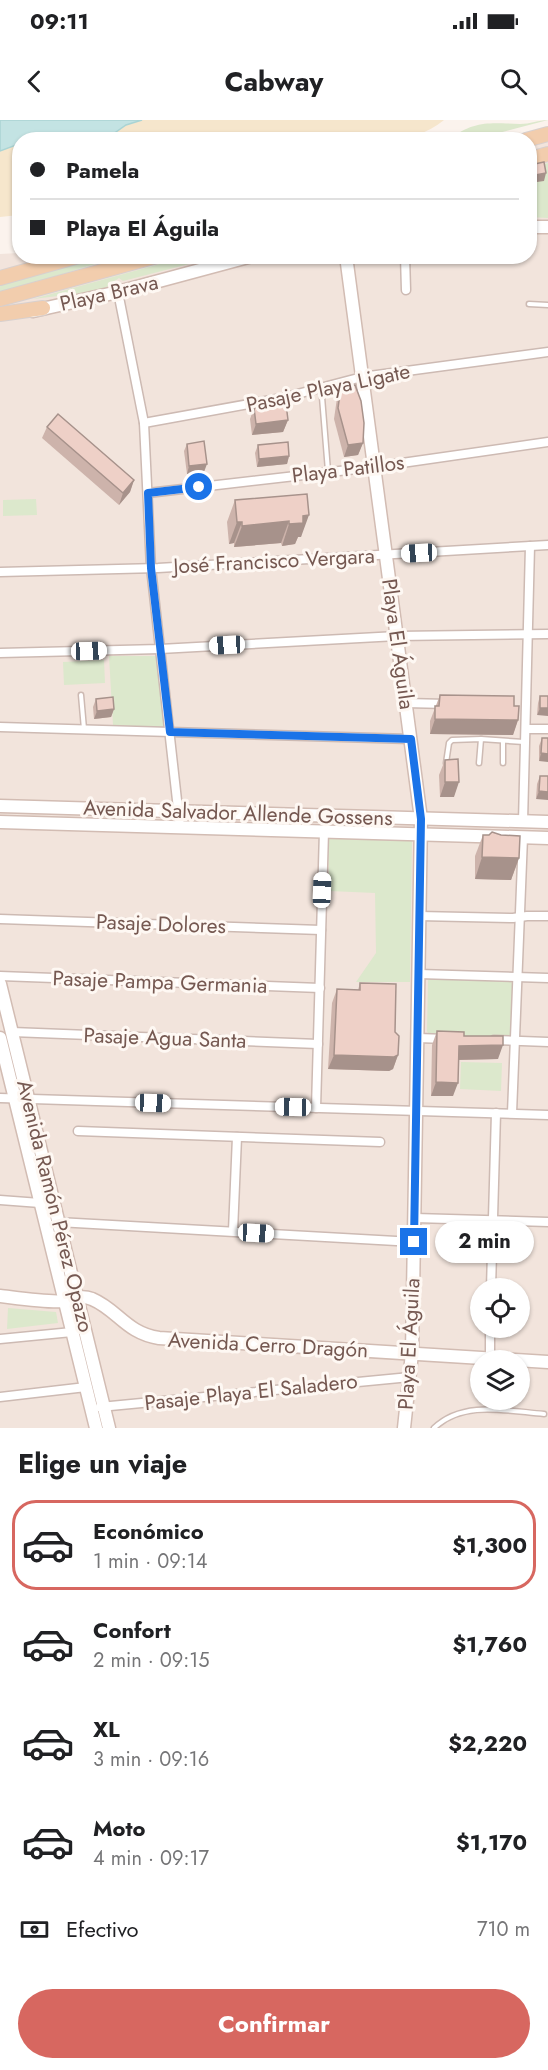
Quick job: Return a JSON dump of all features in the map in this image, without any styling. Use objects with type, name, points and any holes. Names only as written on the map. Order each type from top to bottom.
[{"type":"main road","points":[[0,278],[49,264]]},
{"type":"main road","points":[[0,299],[128,264]]},
{"type":"main road","points":[[0,270],[34,268]]},
{"type":"main road","points":[[0,314],[43,308]]},
{"type":"street","name":"Playa Brava","points":[[0,319],[118,292],[222,264]]},
{"type":"street","name":"Playa El Águila","points":[[347,264],[421,819],[412,1353],[404,1428]]},
{"type":"street","points":[[405,264],[406,290]]},
{"type":"street","points":[[118,292],[144,423],[151,568],[180,827]]},
{"type":"street","name":"Pasaje Playa Ligate","points":[[144,423],[282,398],[362,377],[548,352]]},
{"type":"street","name":"Playa Patillos","points":[[148,493],[374,467],[548,442]]},
{"type":"street","name":"José Francisco Vergara","points":[[0,572],[151,568],[548,545]]},
{"type":"street","points":[[523,822],[530,546]]},
{"type":"street","points":[[0,653],[160,649],[397,636],[548,634]]},
{"type":"street","points":[[406,703],[460,704]]},
{"type":"street","points":[[515,705],[526,705]]},
{"type":"street","points":[[0,727],[411,739]]},
{"type":"street","points":[[526,729],[548,729]]},
{"type":"street","name":"Avenida Salvador Allende Gossens","points":[[0,806],[548,822]]},
{"type":"street","name":"Avenida Salvador Allende Gossens","points":[[0,822],[548,838]]},
{"type":"street","points":[[316,1108],[324,831]]},
{"type":"street","points":[[512,1113],[523,837]]},
{"type":"street","points":[[419,916],[513,918],[548,916]]},
{"type":"street","name":"Pasaje Dolores","points":[[0,918],[321,930]]},
{"type":"street","points":[[418,974],[548,978]]},
{"type":"street","name":"Pasaje Pampa Germania","points":[[0,976],[320,988]]},
{"type":"street","name":"Avenida Ramón Pérez Opazo","points":[[0,984],[77,1297],[98,1408],[96,1428]]},
{"type":"street","name":"Pasaje Agua Santa","points":[[12,1032],[318,1044]]},
{"type":"street","name":"Avenida Ramón Pérez Opazo","points":[[0,1038],[86,1387],[109,1428]]},
{"type":"street","points":[[417,1038],[461,1039]]},
{"type":"street","points":[[482,1040],[548,1042]]},
{"type":"street","points":[[0,1098],[548,1114]]},
{"type":"street","points":[[492,1278],[496,1113]]},
{"type":"street","points":[[78,1131],[380,1142]]},
{"type":"street","points":[[233,1231],[237,1137]]},
{"type":"street","points":[[0,1200],[40,1203]]},
{"type":"street","points":[[415,1218],[548,1222]]},
{"type":"street","points":[[58,1222],[414,1242]]},
{"type":"street","points":[[0,1296],[64,1301],[77,1297]]},
{"type":"street","name":"Avenida Cerro Dragón","points":[[77,1297],[97,1302],[128,1327],[150,1337],[470,1357]]},
{"type":"street","points":[[0,1339],[72,1332]]},
{"type":"street","name":"Avenida Cerro Dragón","points":[[530,1361],[548,1362]]},
{"type":"street","name":"Pasaje Playa El Saladero","points":[[98,1408],[410,1377]]},
{"type":"street","points":[[0,1397],[86,1387]]},
{"type":"lane","points":[[529,304],[548,305]]},
{"type":"lane","points":[[322,397],[328,472]]},
{"type":"lane","points":[[81,695],[84,730]]},
{"type":"lane","points":[[479,763],[480,739]]},
{"type":"lane","points":[[446,764],[449,743],[452,740],[525,742]]},
{"type":"lane","points":[[503,741],[503,763]]},
{"type":"lane","points":[[434,1428],[440,1422],[465,1410],[543,1414]]},
{"type":"shaded area","points":[[548,128],[548,1428],[0,1428],[0,254],[12,253],[12,264],[537,264],[537,132],[532,132]]},
{"type":"green space","points":[[548,120],[503,132],[461,132],[483,124],[524,124]]},
{"type":"green space","points":[[548,163],[548,218],[537,217],[537,166]]},
{"type":"green space","points":[[77,264],[95,264],[0,293],[0,285]]},
{"type":"green space","points":[[160,264],[189,264],[123,281],[119,278],[101,291],[33,299]]},
{"type":"green space","points":[[36,499],[37,515],[3,516],[3,500]]},
{"type":"green space","points":[[109,656],[156,656],[165,728],[113,725]]},
{"type":"green space","points":[[104,660],[105,683],[64,685],[63,662]]},
{"type":"green space","points":[[328,836],[412,840],[410,982],[356,982],[376,953],[375,893],[329,891]]},
{"type":"green space","points":[[431,978],[510,981],[515,986],[513,1034],[509,1038],[429,1035],[427,1031],[428,980]]},
{"type":"green space","points":[[461,1062],[502,1063],[501,1091],[460,1089]]},
{"type":"green space","points":[[8,1308],[56,1312],[58,1323],[7,1329]]},
{"type":"sand","points":[[142,120],[444,120],[424,132],[116,132],[126,125]]},
{"type":"sand","points":[[12,147],[12,216],[0,217],[0,151]]},
{"type":"water","points":[[0,120],[142,120],[126,125],[116,132],[12,132],[12,147],[0,151]]},
{"type":"building","points":[[544,162],[546,173],[537,175],[537,164]]},
{"type":"building","points":[[355,385],[361,401],[364,423],[363,443],[348,445],[338,408],[341,387]]},
{"type":"building","points":[[286,404],[288,420],[256,424],[254,408]]},
{"type":"building","points":[[58,414],[134,480],[123,493],[47,427]]},
{"type":"building","points":[[204,441],[207,464],[189,466],[187,444]]},
{"type":"building","points":[[288,442],[289,456],[259,459],[258,445]]},
{"type":"building","points":[[307,494],[309,515],[303,516],[303,523],[289,524],[289,521],[242,526],[242,522],[237,522],[235,500]]},
{"type":"building","points":[[440,695],[514,696],[514,706],[519,706],[518,720],[435,719],[435,706],[439,706]]},
{"type":"building","points":[[540,696],[548,696],[548,708],[540,708]]},
{"type":"building","points":[[113,697],[114,709],[97,711],[96,699]]},
{"type":"building","points":[[542,738],[548,738],[548,754],[541,753]]},
{"type":"building","points":[[458,759],[459,782],[445,782],[445,760]]},
{"type":"building","points":[[540,776],[548,776],[548,792],[539,791]]},
{"type":"building","points":[[492,832],[520,836],[519,858],[482,857],[483,835],[489,835]]},
{"type":"building","points":[[360,983],[396,984],[395,1032],[399,1036],[398,1055],[394,1057],[334,1055],[337,989],[360,990]]},
{"type":"building","points":[[437,1031],[464,1032],[464,1036],[503,1036],[503,1045],[459,1046],[458,1083],[436,1082]]},
{"type":"route","points":[[199,487],[148,493],[151,568],[170,732],[411,739],[421,819],[414,1242]]}]
